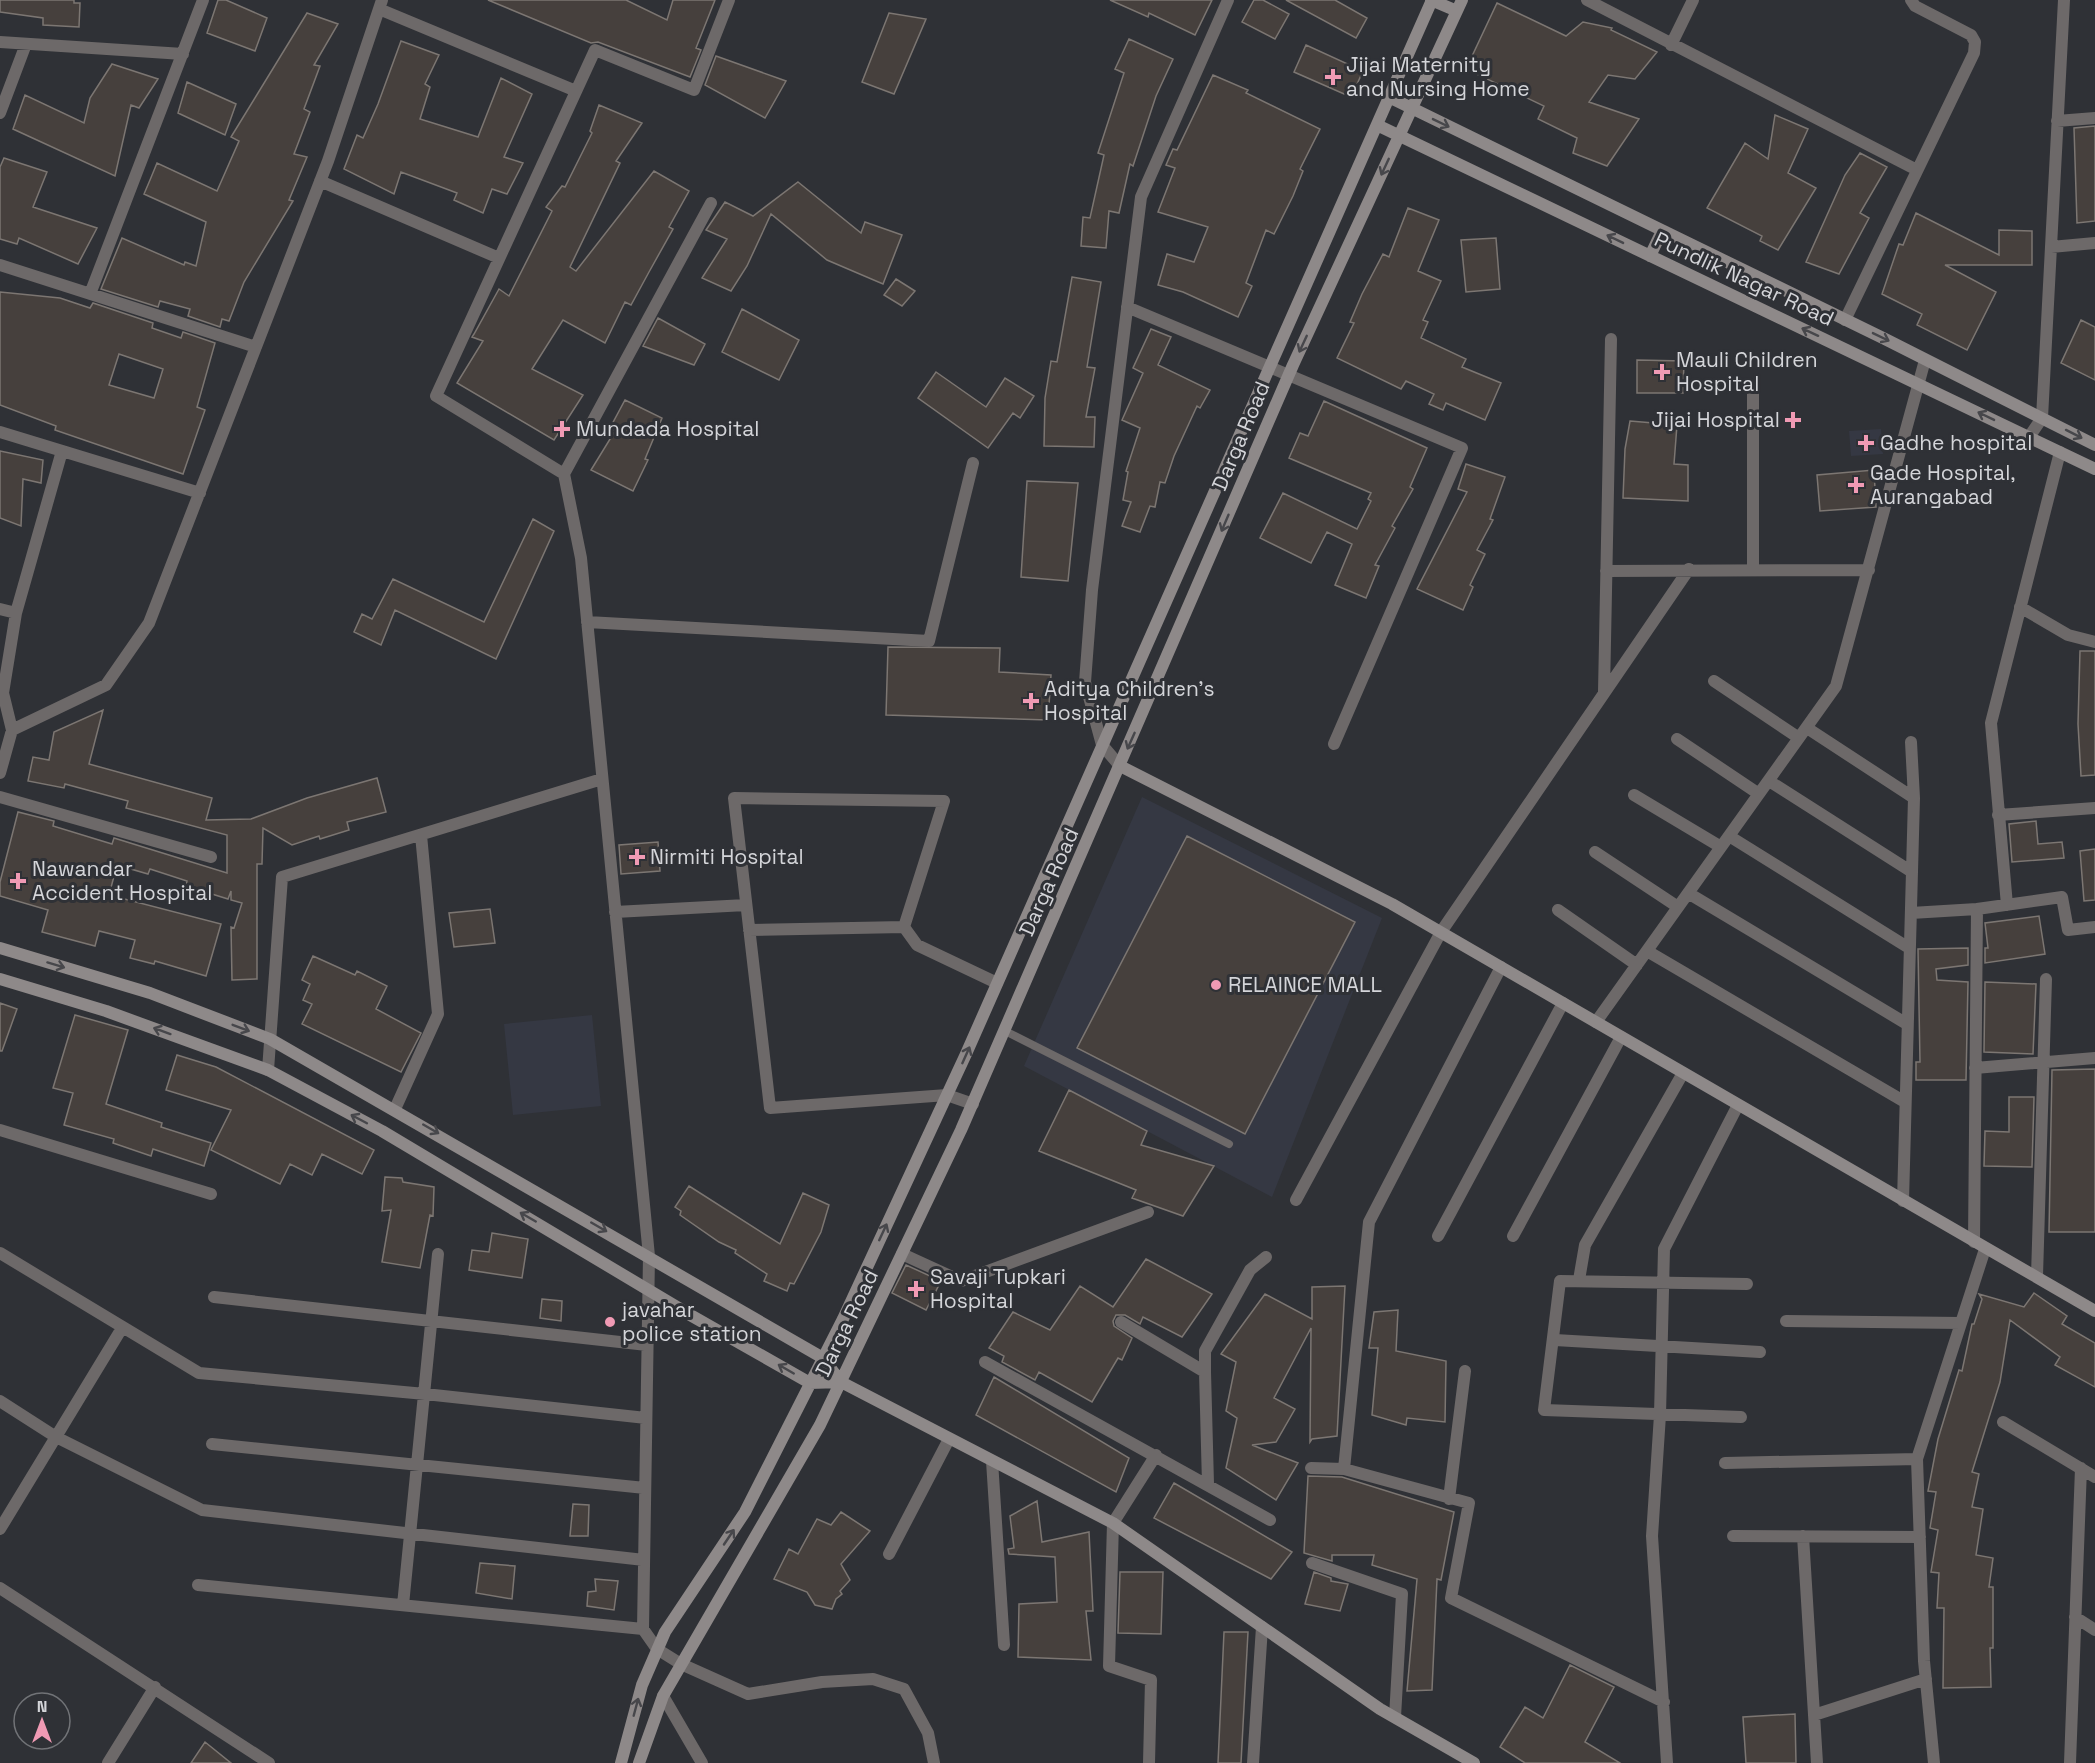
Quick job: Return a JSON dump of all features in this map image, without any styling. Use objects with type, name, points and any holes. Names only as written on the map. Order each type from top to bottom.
[{"type":"main road","points":[[1431,0],[1460,6]]},
{"type":"main road","name":"Darga Road","points":[[621,1763],[642,1685],[664,1632],[745,1512],[823,1358],[947,1095],[1431,0]]},
{"type":"main road","name":"Darga Road","points":[[639,1763],[663,1696],[820,1425],[973,1104],[1289,375],[1460,6]]},
{"type":"main road","name":"Pundlik Nagar Road","points":[[1389,97],[2095,445]]},
{"type":"main road","name":"Pundlik Nagar Road","points":[[1377,125],[2095,469]]},
{"type":"main road","points":[[1650,256],[1662,231]]},
{"type":"main road","points":[[1120,766],[1392,904],[2095,1311]]},
{"type":"main road","points":[[0,948],[150,993],[270,1039],[395,1109],[823,1358],[841,1382],[1113,1523],[1395,1717],[1474,1763]]},
{"type":"main road","points":[[0,979],[106,1011],[268,1070],[382,1131],[810,1383],[841,1382]]},
{"type":"street","points":[[90,294],[203,0]]},
{"type":"street","points":[[564,474],[435,396],[595,50],[694,90],[729,0]]},
{"type":"street","points":[[1120,766],[1102,745],[1085,682],[1092,590],[1141,198],[1228,0]]},
{"type":"street","points":[[1587,0],[1917,170]]},
{"type":"street","points":[[1671,45],[1693,0]]},
{"type":"street","points":[[1845,320],[1974,53],[1975,42],[1971,35],[1915,6],[1911,0]]},
{"type":"street","points":[[2029,437],[2042,418],[2064,0]]},
{"type":"street","points":[[12,730],[106,685],[149,623],[320,181],[381,5],[576,92]]},
{"type":"street","points":[[0,42],[183,54]]},
{"type":"street","points":[[1,108],[26,44]]},
{"type":"street","points":[[2057,122],[2095,118]]},
{"type":"street","points":[[320,181],[499,258]]},
{"type":"street","points":[[711,203],[564,474],[581,558],[649,1256],[643,1629],[657,1649],[681,1664],[748,1694],[822,1682],[873,1679],[904,1689],[928,1733],[934,1763]]},
{"type":"street","points":[[2051,247],[2095,243]]},
{"type":"street","points":[[0,265],[256,347]]},
{"type":"street","points":[[1127,307],[1462,448],[1334,744]]},
{"type":"street","points":[[1604,693],[1611,339]]},
{"type":"street","points":[[1596,1022],[1836,686],[1925,360]]},
{"type":"street","points":[[1753,386],[1753,569]]},
{"type":"street","points":[[0,432],[200,493]]},
{"type":"street","points":[[0,773],[12,730],[3,693],[16,613],[62,451]]},
{"type":"street","points":[[2007,905],[1991,723],[2060,452]]},
{"type":"street","points":[[587,622],[929,641],[973,463]]},
{"type":"street","points":[[1296,1200],[1441,932],[1689,569]]},
{"type":"street","points":[[1606,571],[1869,570]]},
{"type":"street","points":[[2020,607],[2068,635],[2095,642]]},
{"type":"street","points":[[0,609],[16,613]]},
{"type":"street","points":[[1714,681],[1914,798]]},
{"type":"street","points":[[1677,739],[1759,794]]},
{"type":"street","points":[[1903,1201],[1914,798],[1911,742]]},
{"type":"street","points":[[268,1070],[282,877],[602,779]]},
{"type":"street","points":[[1769,781],[1912,872]]},
{"type":"street","points":[[1634,795],[1721,847]]},
{"type":"street","points":[[0,797],[211,856]]},
{"type":"street","points":[[904,927],[944,801],[734,798],[770,1108],[947,1095],[973,1104]]},
{"type":"street","points":[[1998,815],[2095,808]]},
{"type":"street","points":[[395,1109],[438,1014],[421,835]]},
{"type":"street","points":[[1729,836],[1910,948]]},
{"type":"street","points":[[1595,852],[1678,907]]},
{"type":"street","points":[[1688,893],[1907,1024]]},
{"type":"street","points":[[1911,913],[1977,909],[2062,897],[2067,930],[2095,927]]},
{"type":"street","points":[[615,912],[746,905]]},
{"type":"street","points":[[1934,1763],[1926,1679],[1917,1459],[1961,1323],[1979,1245],[1976,1068],[1977,909]]},
{"type":"street","points":[[1558,910],[1637,965]]},
{"type":"street","points":[[904,927],[917,945],[998,983]]},
{"type":"street","points":[[749,930],[904,927]]},
{"type":"street","points":[[1647,951],[1905,1102]]},
{"type":"street","points":[[1344,1469],[1369,1222],[1501,967]]},
{"type":"street","points":[[2037,1276],[2046,980]]},
{"type":"street","points":[[1438,1236],[1563,1003]]},
{"type":"street","points":[[1513,1236],[1621,1037]]},
{"type":"street","points":[[1976,1068],[2043,1060],[2095,1058]]},
{"type":"street","points":[[1579,1280],[1585,1245],[1683,1073]]},
{"type":"street","points":[[1667,1763],[1652,1536],[1660,1415],[1664,1249],[1738,1105]]},
{"type":"street","points":[[0,1130],[211,1194]]},
{"type":"street","points":[[902,1254],[961,1281],[1148,1212]]},
{"type":"street","points":[[0,1253],[122,1329],[199,1373],[646,1418]]},
{"type":"street","points":[[403,1605],[438,1254]]},
{"type":"street","points":[[1208,1484],[1205,1351],[1251,1270],[1266,1257]]},
{"type":"street","points":[[1740,1417],[1544,1410],[1555,1340],[1560,1281],[1747,1284]]},
{"type":"street","points":[[214,1297],[647,1345]]},
{"type":"street","points":[[1786,1321],[1961,1323]]},
{"type":"street","points":[[1121,1322],[1205,1372]]},
{"type":"street","points":[[0,1529],[122,1329]]},
{"type":"street","points":[[1555,1340],[1760,1352]]},
{"type":"street","points":[[985,1362],[1270,1520]]},
{"type":"street","points":[[1449,1499],[1465,1371]]},
{"type":"street","points":[[0,1401],[56,1437],[202,1510],[644,1560]]},
{"type":"street","points":[[2003,1422],[2095,1477]]},
{"type":"street","points":[[890,1554],[949,1439]]},
{"type":"street","points":[[212,1444],[645,1488]]},
{"type":"street","points":[[1149,1763],[1151,1680],[1109,1666],[1113,1523],[1156,1455]]},
{"type":"street","points":[[1725,1463],[1917,1459]]},
{"type":"street","points":[[992,1461],[1004,1645]]},
{"type":"street","points":[[1311,1468],[1344,1469],[1469,1503],[1450,1598],[1664,1702]]},
{"type":"street","points":[[2070,1763],[2081,1468]]},
{"type":"street","points":[[1733,1536],[1920,1537]]},
{"type":"street","points":[[1803,1536],[1817,1763]]},
{"type":"street","points":[[1312,1563],[1402,1594],[1395,1717]]},
{"type":"street","points":[[198,1585],[643,1629]]},
{"type":"street","points":[[0,1588],[269,1763]]},
{"type":"street","points":[[2076,1617],[2095,1630]]},
{"type":"street","points":[[1253,1763],[1262,1627]]},
{"type":"street","points":[[1814,1715],[1926,1679]]},
{"type":"street","points":[[108,1763],[155,1687]]},
{"type":"street","points":[[663,1696],[702,1763]]},
{"type":"lane","points":[[1005,1031],[1229,1144]]},
{"type":"shaded area","name":"Gadhe hospital","points":[[1881,429],[1883,454],[1851,456],[1849,431]]},
{"type":"shaded area","points":[[1142,797],[1382,918],[1272,1197],[1024,1066]]},
{"type":"shaded area","points":[[592,1015],[601,1106],[513,1115],[504,1024]]},
{"type":"building","points":[[0,0],[74,0],[74,3],[80,3],[79,27],[43,25],[43,18],[0,12]]},
{"type":"building","points":[[218,0],[226,0],[267,18],[255,51],[207,33]]},
{"type":"building","points":[[488,0],[626,0],[667,20],[673,0],[715,0],[696,48],[701,50],[690,77],[598,42],[591,43]]},
{"type":"building","points":[[1110,0],[1212,0],[1195,35],[1149,13],[1148,17]]},
{"type":"building","points":[[1254,0],[1263,0],[1289,14],[1275,39],[1242,22]]},
{"type":"building","points":[[1286,0],[1335,0],[1367,18],[1356,38]]},
{"type":"building","points":[[1497,3],[1566,36],[1583,22],[1612,28],[1611,30],[1657,52],[1635,79],[1608,75],[1589,102],[1639,119],[1607,166],[1573,153],[1577,138],[1538,119],[1544,106],[1466,69]]},
{"type":"building","points":[[307,13],[338,24],[314,65],[320,66],[304,109],[310,112],[294,154],[307,157],[289,200],[293,201],[244,282],[229,321],[222,319],[220,327],[188,316],[190,309],[160,301],[158,307],[101,289],[122,238],[184,265],[185,262],[196,266],[206,222],[144,194],[157,163],[217,191],[239,141],[231,137]]},
{"type":"building","points":[[889,13],[926,19],[894,94],[862,82]]},
{"type":"building","points":[[1129,39],[1173,59],[1156,96],[1133,166],[1130,164],[1119,213],[1109,211],[1106,248],[1081,246],[1083,217],[1090,218],[1104,155],[1098,153],[1124,73],[1115,69]]},
{"type":"building","points":[[401,41],[439,55],[425,84],[430,87],[420,119],[478,137],[501,78],[532,94],[504,157],[523,163],[507,194],[492,189],[483,213],[454,200],[457,193],[401,172],[394,194],[344,169],[357,135],[363,138]]},
{"type":"building","points":[[1306,45],[1363,71],[1351,97],[1294,72]]},
{"type":"building","points":[[716,56],[786,81],[765,118],[705,85]]},
{"type":"building","points":[[112,64],[158,79],[139,108],[131,105],[115,176],[13,129],[25,95],[84,123],[90,98]]},
{"type":"building","points":[[1213,75],[1248,90],[1246,93],[1320,129],[1300,169],[1303,171],[1293,196],[1274,234],[1266,230],[1246,283],[1252,286],[1238,317],[1183,292],[1158,285],[1167,254],[1194,262],[1208,227],[1158,212],[1175,168],[1166,165],[1173,149],[1177,150]]},
{"type":"building","points":[[187,82],[236,104],[225,135],[178,113]]},
{"type":"building","points":[[599,105],[642,123],[616,161],[620,163],[570,267],[576,271],[654,171],[689,191],[669,227],[673,229],[631,305],[625,302],[605,343],[563,320],[532,369],[583,395],[554,440],[457,383],[483,341],[472,337],[499,289],[509,296],[552,211],[546,207],[562,186],[565,187],[592,133],[590,131]]},
{"type":"building","points":[[1775,115],[1808,129],[1788,173],[1816,188],[1778,250],[1760,241],[1762,236],[1707,208],[1745,143],[1768,159]]},
{"type":"building","points":[[2095,126],[2095,221],[2077,223],[2074,128]]},
{"type":"building","points":[[1860,153],[1887,167],[1860,213],[1869,218],[1839,274],[1806,262],[1845,175]]},
{"type":"building","points":[[4,158],[47,172],[33,207],[97,228],[78,264],[19,238],[17,244],[0,239],[0,167]]},
{"type":"building","points":[[798,182],[861,233],[865,222],[902,235],[883,284],[827,260],[771,214],[747,266],[731,291],[702,278],[727,239],[706,230],[725,202],[753,216]]},
{"type":"building","points":[[1408,208],[1439,220],[1418,271],[1441,281],[1423,320],[1428,322],[1421,338],[1466,359],[1462,367],[1501,383],[1485,420],[1446,403],[1443,410],[1429,404],[1434,394],[1406,381],[1401,389],[1337,358],[1354,323],[1350,322],[1362,294],[1383,254],[1389,257]]},
{"type":"building","points":[[1916,213],[1999,255],[1999,230],[2032,231],[2032,265],[1945,265],[1996,292],[1967,350],[1917,325],[1922,314],[1882,294],[1899,244],[1903,245]]},
{"type":"building","points":[[1496,238],[1500,289],[1466,292],[1461,240]]},
{"type":"building","points":[[1072,277],[1101,282],[1087,367],[1095,368],[1086,417],[1095,417],[1094,447],[1044,446],[1045,398],[1051,361],[1057,362]]},
{"type":"building","points":[[896,279],[915,291],[902,306],[884,295]]},
{"type":"building","points":[[0,292],[60,298],[90,308],[93,303],[153,323],[152,328],[181,338],[183,332],[215,343],[197,407],[205,410],[183,474],[55,430],[56,426],[0,405]],"holes":[[[119,354],[163,369],[154,398],[109,385]]]},
{"type":"building","points":[[742,309],[799,340],[779,380],[722,352]]},
{"type":"building","points":[[658,318],[705,344],[694,365],[643,346]]},
{"type":"building","points":[[2081,320],[2095,327],[2095,380],[2061,363]]},
{"type":"building","points":[[1151,329],[1171,337],[1158,365],[1210,390],[1200,408],[1197,406],[1174,456],[1165,483],[1160,482],[1155,507],[1150,506],[1140,532],[1122,526],[1131,502],[1123,500],[1128,472],[1126,471],[1140,428],[1122,420],[1143,373],[1133,368]]},
{"type":"building","points":[[1637,360],[1684,361],[1683,393],[1637,393]]},
{"type":"building","points":[[936,372],[986,407],[1005,378],[1034,396],[1020,418],[1013,413],[988,448],[918,398]]},
{"type":"building","points":[[625,400],[662,418],[645,459],[648,460],[633,491],[591,470],[615,431],[610,428]]},
{"type":"building","points":[[1324,401],[1427,448],[1410,487],[1413,489],[1392,526],[1395,528],[1375,565],[1379,566],[1366,598],[1335,585],[1352,544],[1327,532],[1311,563],[1260,538],[1283,493],[1357,529],[1371,501],[1368,499],[1371,493],[1289,458],[1300,433],[1308,436]]},
{"type":"building","points":[[1630,421],[1677,425],[1674,464],[1688,465],[1688,501],[1623,498],[1625,449]]},
{"type":"building","points":[[0,451],[43,460],[41,483],[23,479],[21,526],[0,518]]},
{"type":"building","points":[[1466,464],[1505,477],[1490,519],[1493,520],[1477,550],[1485,554],[1470,585],[1473,587],[1463,610],[1417,589],[1467,492],[1458,489]]},
{"type":"building","points":[[1874,470],[1876,507],[1820,511],[1817,475]]},
{"type":"building","points":[[1027,481],[1078,483],[1068,581],[1021,577]]},
{"type":"building","points":[[533,519],[554,531],[496,659],[395,610],[381,645],[354,632],[362,614],[372,619],[393,579],[484,622]]},
{"type":"building","points":[[888,647],[1000,648],[999,672],[1051,675],[1048,720],[886,715]]},
{"type":"building","points":[[2080,651],[2095,651],[2095,775],[2081,776],[2078,724]]},
{"type":"building","points":[[103,710],[89,764],[212,798],[206,820],[251,819],[307,798],[377,778],[386,812],[347,822],[349,830],[320,839],[319,836],[292,845],[263,828],[262,864],[257,864],[257,979],[232,980],[231,927],[234,928],[242,903],[231,900],[231,891],[228,899],[186,886],[187,881],[150,869],[148,874],[117,865],[109,895],[221,924],[206,976],[155,961],[154,964],[130,958],[135,940],[99,931],[95,946],[42,932],[48,910],[0,896],[0,882],[18,812],[54,821],[53,826],[112,844],[114,838],[227,873],[227,835],[126,808],[128,801],[65,784],[64,788],[28,781],[33,757],[49,760],[54,732]]},
{"type":"building","points":[[2036,821],[2038,844],[2062,842],[2064,858],[2012,862],[2009,824]]},
{"type":"building","name":"RELAINCE MALL","points":[[1187,836],[1355,922],[1245,1134],[1077,1048]]},
{"type":"building","points":[[658,842],[660,871],[621,874],[619,845]]},
{"type":"building","points":[[2095,849],[2095,900],[2084,901],[2080,851]]},
{"type":"building","points":[[490,909],[495,943],[454,947],[449,913]]},
{"type":"building","points":[[2039,916],[2045,954],[1985,963],[1985,948],[1988,948],[1985,923]]},
{"type":"building","points":[[1968,948],[1968,965],[1936,969],[1937,980],[1968,982],[1966,1080],[1916,1080],[1916,1062],[1920,1062],[1918,949]]},
{"type":"building","points":[[313,956],[355,975],[357,971],[387,986],[376,1009],[421,1033],[401,1072],[302,1024],[312,1004],[303,1000],[310,984],[302,980]]},
{"type":"building","points":[[1985,982],[2036,984],[2033,1054],[1984,1052]]},
{"type":"building","points":[[0,1003],[17,1009],[2,1051],[0,1051]]},
{"type":"building","points":[[75,1015],[128,1030],[106,1104],[162,1123],[161,1127],[211,1143],[204,1166],[153,1149],[151,1156],[113,1143],[114,1139],[64,1125],[73,1093],[53,1088]]},
{"type":"building","points":[[177,1055],[216,1067],[374,1150],[362,1174],[322,1154],[312,1175],[290,1164],[280,1184],[211,1150],[231,1110],[166,1090]]},
{"type":"building","points":[[2095,1069],[2095,1232],[2049,1232],[2052,1070]]},
{"type":"building","points":[[1069,1090],[1147,1131],[1141,1145],[1214,1166],[1183,1216],[1132,1198],[1136,1190],[1039,1151]]},
{"type":"building","points":[[2009,1097],[2034,1097],[2032,1167],[1984,1166],[1985,1131],[2009,1132]]},
{"type":"building","points":[[385,1177],[402,1178],[403,1182],[434,1187],[433,1216],[430,1215],[420,1268],[382,1262],[391,1210],[382,1211]]},
{"type":"building","points":[[689,1186],[780,1244],[803,1193],[829,1205],[821,1232],[794,1284],[790,1283],[787,1291],[764,1281],[767,1274],[735,1253],[736,1250],[719,1242],[680,1215],[681,1211],[675,1207]]},
{"type":"building","points":[[492,1233],[528,1239],[522,1278],[469,1270],[472,1250],[489,1252]]},
{"type":"building","points":[[1146,1259],[1212,1294],[1182,1337],[1143,1317],[1140,1324],[1125,1315],[1116,1315],[1113,1321],[1114,1326],[1132,1338],[1122,1360],[1118,1358],[1092,1402],[1039,1372],[1035,1380],[1002,1362],[1004,1356],[989,1348],[1013,1312],[1050,1330],[1080,1286],[1113,1307]]},
{"type":"building","points":[[906,1265],[941,1281],[926,1310],[892,1293]]},
{"type":"building","points":[[1345,1286],[1337,1436],[1312,1439],[1310,1442],[1311,1328],[1274,1398],[1295,1409],[1276,1442],[1252,1445],[1298,1463],[1276,1500],[1226,1468],[1237,1418],[1226,1411],[1236,1362],[1221,1354],[1265,1294],[1312,1319],[1312,1287]]},
{"type":"building","points":[[2034,1293],[2067,1316],[2062,1324],[2095,1343],[2095,1387],[2055,1365],[2060,1357],[2010,1320],[2000,1382],[1972,1472],[1979,1474],[1972,1507],[1983,1509],[1976,1555],[1993,1558],[1989,1587],[1993,1587],[1991,1687],[1943,1688],[1944,1608],[1937,1608],[1939,1573],[1931,1572],[1938,1530],[1930,1528],[1936,1492],[1928,1491],[1938,1439],[1959,1370],[1962,1371],[1972,1324],[1974,1324],[1982,1299],[1979,1294],[2024,1307]]},
{"type":"building","points":[[542,1299],[562,1301],[561,1321],[540,1318]]},
{"type":"building","points":[[1398,1310],[1396,1351],[1446,1361],[1445,1422],[1407,1418],[1406,1425],[1372,1415],[1378,1348],[1369,1348],[1374,1312]]},
{"type":"building","points":[[994,1377],[1129,1458],[1116,1492],[976,1415]]},
{"type":"building","points":[[1308,1476],[1342,1477],[1454,1512],[1441,1580],[1437,1579],[1432,1690],[1407,1691],[1417,1579],[1372,1565],[1374,1555],[1332,1555],[1332,1561],[1304,1553]]},
{"type":"building","points":[[1174,1483],[1292,1552],[1271,1579],[1154,1518]]},
{"type":"building","points":[[1037,1501],[1042,1542],[1089,1532],[1093,1611],[1086,1611],[1091,1660],[1018,1657],[1019,1604],[1057,1602],[1055,1557],[1009,1554],[1008,1549],[1014,1548],[1010,1516]]},
{"type":"building","points":[[573,1504],[589,1505],[588,1536],[570,1536]]},
{"type":"building","points":[[841,1512],[870,1531],[841,1564],[850,1580],[840,1591],[842,1594],[836,1599],[832,1609],[815,1605],[807,1592],[774,1579],[789,1549],[798,1554],[817,1519],[831,1525]]},
{"type":"building","points":[[480,1563],[515,1566],[512,1599],[476,1593]]},
{"type":"building","points":[[1120,1572],[1163,1572],[1161,1634],[1118,1633]]},
{"type":"building","points":[[1314,1572],[1331,1578],[1331,1581],[1348,1584],[1340,1611],[1305,1604]]},
{"type":"building","points":[[595,1579],[618,1581],[614,1610],[587,1606],[588,1592],[596,1591]]},
{"type":"building","points":[[1224,1632],[1248,1632],[1241,1763],[1218,1763]]},
{"type":"building","points":[[1570,1665],[1614,1687],[1585,1742],[1620,1763],[1525,1763],[1500,1747],[1525,1707],[1543,1718]]},
{"type":"building","points":[[1795,1714],[1796,1763],[1746,1763],[1743,1717]]},
{"type":"building","points":[[205,1742],[231,1763],[191,1763]]},
{"type":"place","name":"Jijai Maternity and Nursing Home","points":[[1333,77]]},
{"type":"place","name":"Mauli Children Hospital","points":[[1662,372]]},
{"type":"place","name":"Jijai Hospital","points":[[1793,420]]},
{"type":"place","name":"Mundada Hospital","points":[[562,429]]},
{"type":"place","name":"Gadhe hospital","points":[[1866,443]]},
{"type":"place","name":"Gade Hospital, Aurangabad","points":[[1856,485]]},
{"type":"place","name":"Aditya Children's Hospital","points":[[1031,701]]},
{"type":"place","name":"Nirmiti Hospital","points":[[637,857]]},
{"type":"place","name":"Nawandar Accident Hospital","points":[[18,881]]},
{"type":"place","name":"RELAINCE MALL","points":[[1216,985]]},
{"type":"place","name":"Savaji Tupkari Hospital","points":[[916,1289]]},
{"type":"place","name":"javahar police station","points":[[610,1322]]}]
